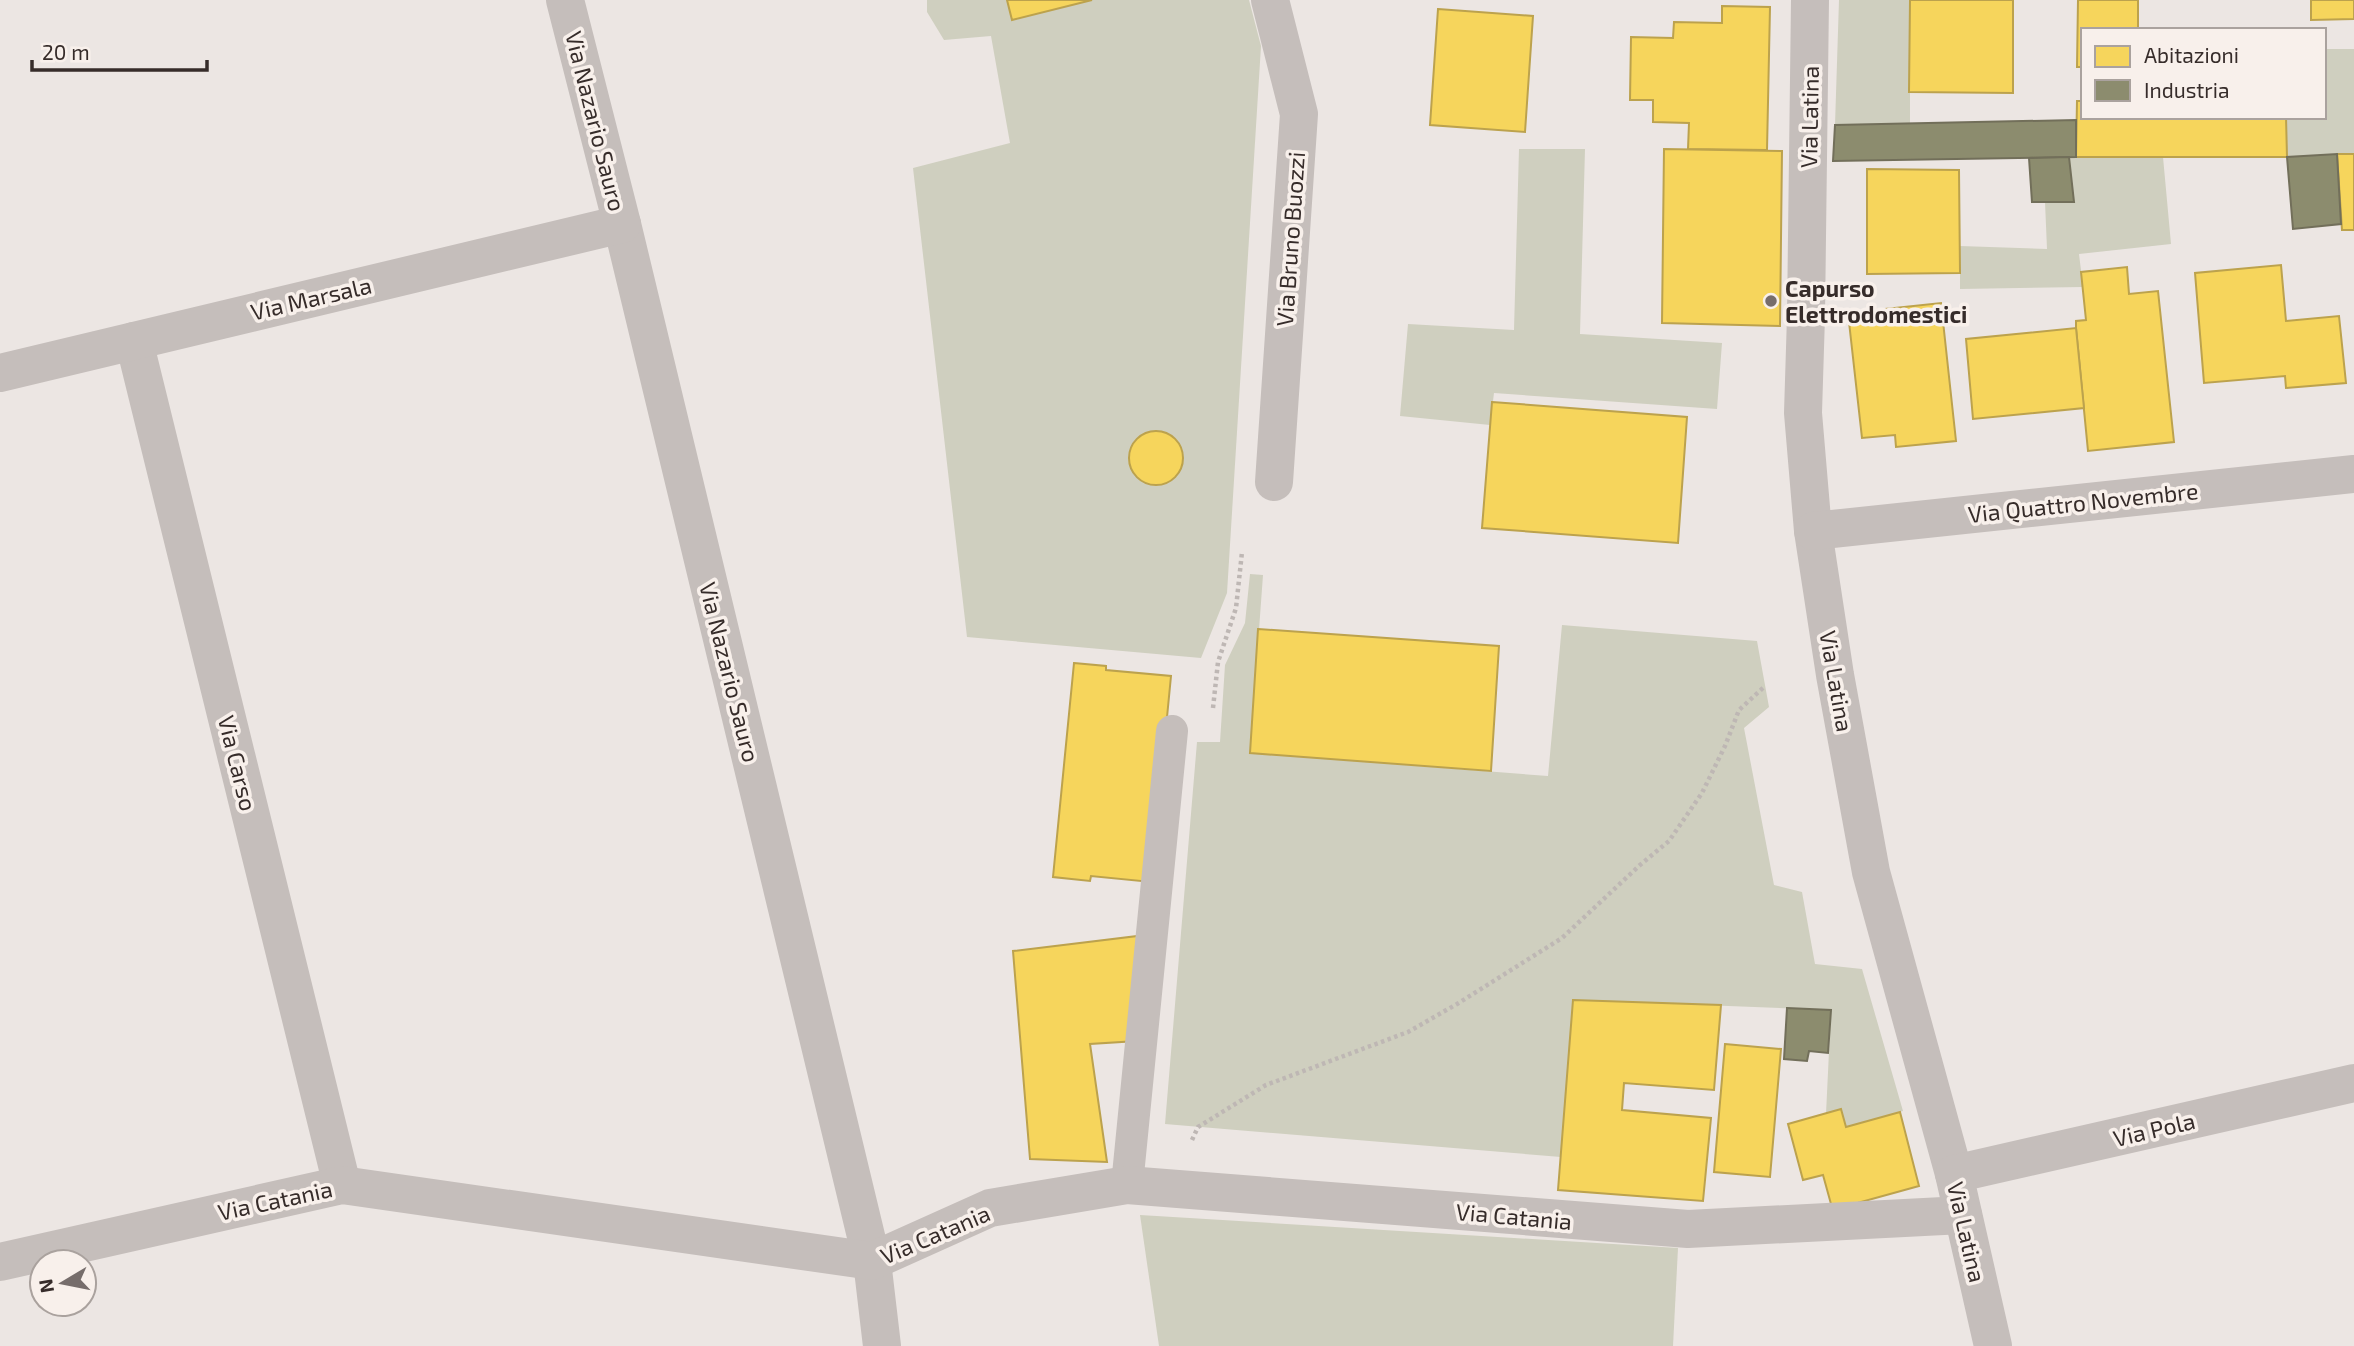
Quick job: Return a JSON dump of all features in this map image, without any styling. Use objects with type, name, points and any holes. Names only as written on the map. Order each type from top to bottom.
[{"type":"street","name":"Via Nazario Sauro","points":[[565,0],[622,224],[872,1261],[882,1346]]},
{"type":"street","name":"Via Bruno Buozzi","points":[[1269,0],[1299,114],[1274,482]]},
{"type":"street","name":"Via Latina","points":[[1810,0],[1803,413],[1813,531],[1835,675],[1871,872],[1954,1174],[1993,1346]]},
{"type":"street","name":"Via Marsala","points":[[0,373],[622,224]]},
{"type":"street","name":"Via Carso","points":[[134,341],[342,1185]]},
{"type":"street","name":"Via Quattro Novembre","points":[[1813,531],[2354,474]]},
{"type":"street","name":"Via Pola","points":[[1954,1174],[2354,1083]]},
{"type":"street","name":"Via Catania","points":[[0,1262],[342,1185],[872,1261],[990,1208],[1127,1185],[1688,1230],[1963,1215]]},
{"type":"lane","points":[[1127,1185],[1172,731]]},
{"type":"path","points":[[1172,731],[1212,724],[1218,662],[1236,608],[1242,552]]},
{"type":"path","points":[[1170,1189],[1198,1127],[1266,1085],[1408,1032],[1562,938],[1669,841],[1702,793],[1739,710],[1765,685]]},
{"type":"green space","points":[[927,0],[1007,0],[1012,20],[1092,0],[1249,0],[1261,46],[1227,593],[1201,658],[967,637],[913,168],[1010,143],[991,36],[944,40],[927,12]]},
{"type":"green space","points":[[1839,0],[1957,0],[1910,1],[1910,123],[1835,125]]},
{"type":"green space","points":[[2326,49],[2354,49],[2354,154],[2287,157],[2285,119],[2326,119]]},
{"type":"green space","points":[[1519,149],[1585,149],[1580,334],[1722,343],[1717,409],[1494,393],[1490,425],[1400,416],[1408,324],[1514,330]]},
{"type":"green space","points":[[2069,157],[2163,157],[2171,244],[2079,254],[2083,287],[1960,289],[1960,246],[2047,249],[2045,202],[2074,202]]},
{"type":"green space","points":[[1250,574],[1263,575],[1250,753],[1548,776],[1562,625],[1757,641],[1769,707],[1744,728],[1774,885],[1802,892],[1815,964],[1862,969],[1903,1111],[1846,1127],[1826,1114],[1831,1010],[1573,1000],[1561,1157],[1165,1124],[1197,742],[1220,742],[1225,665],[1245,623]]},
{"type":"green space","points":[[1140,1215],[1678,1248],[1673,1346],[1159,1346]]},
{"type":"building: Abitazioni","points":[[1007,0],[1092,0],[1012,20]]},
{"type":"building: Abitazioni","points":[[1910,0],[2013,0],[2013,93],[1909,92]]},
{"type":"building: Abitazioni","points":[[2078,0],[2138,0],[2138,28],[2081,28],[2081,67],[2077,67]]},
{"type":"building: Abitazioni","points":[[2311,0],[2354,0],[2354,19],[2311,20]]},
{"type":"building: Abitazioni","points":[[1722,6],[1770,7],[1767,150],[1688,149],[1689,123],[1653,122],[1653,100],[1630,100],[1631,37],[1673,38],[1674,22],[1722,23]]},
{"type":"building: Abitazioni","points":[[1438,9],[1533,16],[1525,132],[1430,125]]},
{"type":"building: Abitazioni","points":[[2077,101],[2081,101],[2081,119],[2286,119],[2287,157],[2076,157]]},
{"type":"building: Abitazioni","points":[[1664,149],[1782,151],[1780,326],[1662,323]]},
{"type":"building: Abitazioni","points":[[2337,154],[2354,154],[2354,230],[2342,230]]},
{"type":"building: Abitazioni","points":[[1867,169],[1959,170],[1960,273],[1867,274]]},
{"type":"building: Abitazioni","points":[[2281,265],[2286,321],[2339,316],[2346,383],[2286,388],[2285,376],[2204,383],[2195,273]]},
{"type":"building: Abitazioni","points":[[2127,267],[2129,294],[2158,291],[2174,442],[2088,451],[2076,328],[2076,321],[2086,320],[2081,272]]},
{"type":"building: Abitazioni","points":[[1941,303],[1956,441],[1896,447],[1895,435],[1862,438],[1848,313]]},
{"type":"building: Abitazioni","points":[[2076,328],[2084,408],[1973,419],[1966,339]]},
{"type":"building: Abitazioni","points":[[1492,402],[1687,417],[1678,543],[1482,528]]},
{"type":"building: Abitazioni","points":[[1156,431],[1175,439],[1183,458],[1175,477],[1156,485],[1137,477],[1129,458],[1137,439]]},
{"type":"building: Abitazioni","points":[[1258,629],[1499,646],[1491,771],[1250,753]]},
{"type":"building: Abitazioni","points":[[1074,663],[1106,666],[1106,670],[1171,676],[1151,882],[1091,876],[1090,881],[1053,877]]},
{"type":"building: Abitazioni","points":[[1146,935],[1137,1041],[1090,1044],[1107,1162],[1030,1159],[1013,951]]},
{"type":"building: Abitazioni","points":[[1573,1000],[1721,1005],[1714,1090],[1624,1083],[1622,1110],[1711,1118],[1703,1201],[1558,1190]]},
{"type":"building: Abitazioni","points":[[1725,1044],[1781,1049],[1770,1177],[1714,1172]]},
{"type":"building: Abitazioni","points":[[1841,1109],[1846,1127],[1900,1112],[1919,1186],[1843,1207],[1831,1204],[1823,1175],[1803,1180],[1788,1124]]},
{"type":"building: Industria","points":[[2076,120],[2076,157],[1833,161],[1835,125]]},
{"type":"building: Industria","points":[[2337,154],[2341,224],[2293,229],[2287,157]]},
{"type":"building: Industria","points":[[2069,157],[2074,202],[2032,202],[2029,158]]},
{"type":"building: Industria","points":[[1787,1008],[1831,1010],[1828,1053],[1809,1051],[1807,1061],[1784,1059]]},
{"type":"place","name":"Capurso Elettrodomestici","points":[[1771,301]]}]
